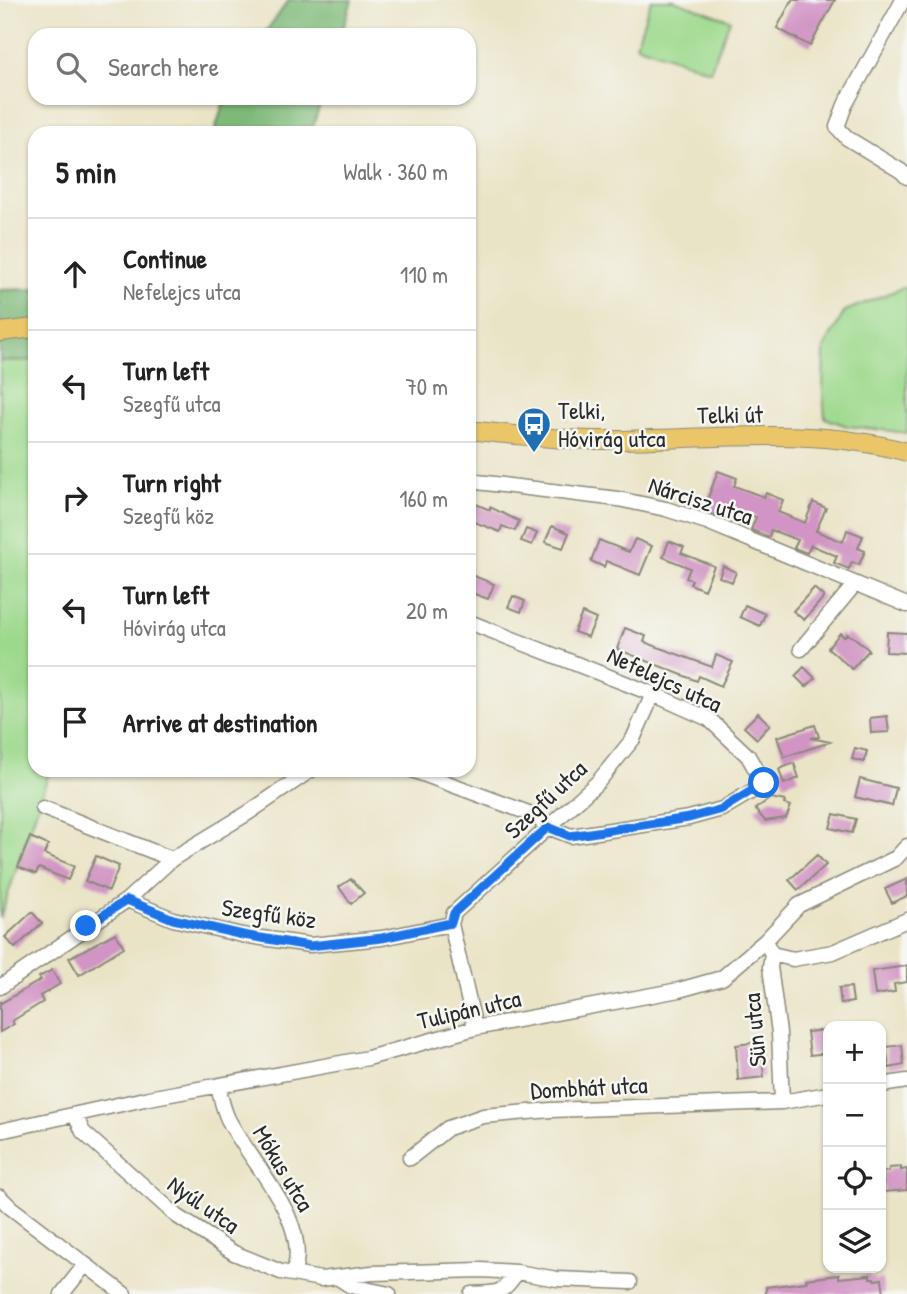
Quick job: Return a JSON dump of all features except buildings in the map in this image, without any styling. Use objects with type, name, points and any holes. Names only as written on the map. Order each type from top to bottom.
[{"type":"main road","points":[[0,332],[28,329]]},
{"type":"main road","name":"Telki út","points":[[476,431],[552,440],[825,439],[882,445],[907,452]]},
{"type":"street","points":[[903,0],[845,105],[838,127],[847,138],[901,170],[907,177]]},
{"type":"street","name":"Nárcisz utca","points":[[476,482],[618,499],[666,509],[706,522],[907,605]]},
{"type":"street","points":[[800,649],[855,584]]},
{"type":"street","name":"Nefelejcs utca","points":[[476,625],[653,694],[709,719],[748,756],[764,783],[722,809],[689,818],[570,836],[548,827]]},
{"type":"street","name":"Szegfű utca","points":[[451,923],[454,913],[598,782],[633,739],[653,694]]},
{"type":"street","points":[[0,987],[127,900],[173,859],[301,777]]},
{"type":"street","points":[[431,777],[534,816],[548,827]]},
{"type":"street","points":[[43,808],[173,859]]},
{"type":"street","name":"Tulipán utca","points":[[0,1131],[149,1098],[368,1058],[475,1028],[679,990],[722,978],[769,948],[799,905],[896,858],[907,846]]},
{"type":"street","name":"Szegfű köz","points":[[127,900],[173,919],[243,935],[310,946],[382,938],[451,923]]},
{"type":"street","points":[[769,948],[793,959],[833,952],[907,920]]},
{"type":"street","points":[[451,923],[475,1028]]},
{"type":"street","name":"Sün utca","points":[[769,948],[779,1032],[782,1102]]},
{"type":"street","points":[[886,1085],[907,1081]]},
{"type":"street","name":"Mókus utca","points":[[218,1087],[227,1117],[296,1232],[298,1261],[293,1274]]},
{"type":"street","name":"Dombhát utca","points":[[410,1158],[448,1128],[483,1116],[551,1110],[782,1102],[823,1095]]},
{"type":"street","name":"Nyúl utca","points":[[75,1115],[82,1132],[177,1216],[234,1252],[281,1272],[321,1279],[372,1273],[481,1270],[517,1272],[557,1279],[630,1282]]},
{"type":"street","points":[[0,1197],[124,1294]]},
{"type":"street","points":[[62,1294],[85,1265]]},
{"type":"street","points":[[471,1294],[497,1293],[508,1289],[517,1272]]},
{"type":"street","name":"Nyúl utca","points":[[337,1277],[351,1286],[389,1294]]},
{"type":"green space","points":[[289,0],[352,0],[343,28],[268,28]]},
{"type":"green space","points":[[651,0],[674,0],[730,20],[710,71],[636,45]]},
{"type":"green space","points":[[223,105],[320,105],[313,126],[216,126]]},
{"type":"green space","points":[[907,286],[907,433],[847,426],[825,418],[824,348],[845,311]]},
{"type":"green space","points":[[28,289],[28,360],[0,361],[0,290]]},
{"type":"green space","points":[[28,360],[28,777],[48,777],[0,918],[0,361]]},
{"type":"place","name":"Telki, Hóvirág utca","points":[[534,454]]},
{"type":"route","points":[[86,926],[127,900],[173,919],[243,935],[310,946],[382,938],[451,923],[454,913],[548,827],[570,836],[689,818],[722,809],[764,783]]}]
